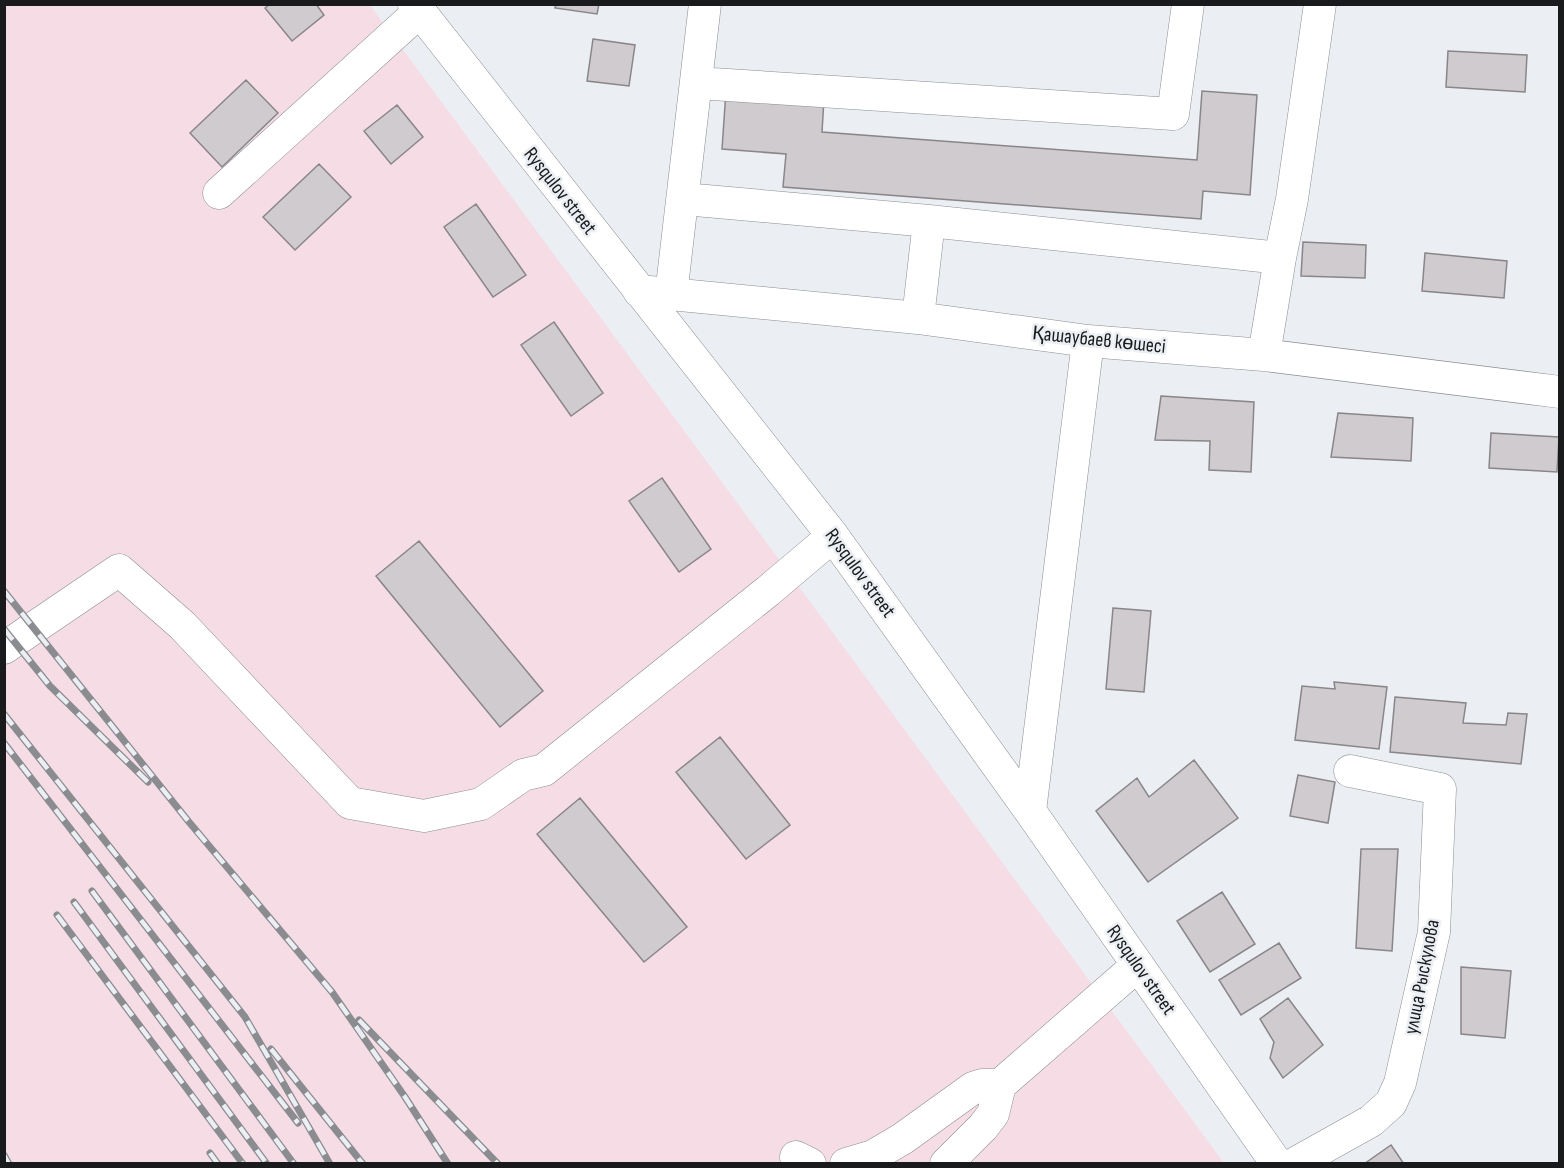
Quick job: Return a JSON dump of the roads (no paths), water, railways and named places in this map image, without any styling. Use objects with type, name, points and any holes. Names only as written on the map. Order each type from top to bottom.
[{"type":"street","points":[[671,295],[705,4]]},
{"type":"street","points":[[697,83],[1173,114],[1188,4]]},
{"type":"street","points":[[1264,355],[1292,199],[1320,4]]},
{"type":"street","points":[[219,193],[417,8]]},
{"type":"street","name":"Rysqulov street","points":[[417,8],[833,536],[1030,811],[1277,1164]]},
{"type":"street","points":[[684,199],[929,221],[1280,258]]},
{"type":"street","points":[[918,318],[929,221]]},
{"type":"street","name":"Қашаубаев көшесі","points":[[639,291],[918,318],[1088,341],[1264,355],[1560,392]]},
{"type":"street","points":[[1030,811],[1088,341]]},
{"type":"street","points":[[4,648],[119,570],[182,625],[350,802],[424,816],[481,804],[523,775],[544,770],[768,591],[833,536]]},
{"type":"street","name":"улица Рыскулова","points":[[1294,1164],[1371,1121],[1391,1103],[1400,1083],[1434,932],[1440,789],[1350,771]]},
{"type":"street","points":[[946,1164],[993,1114],[1000,1085],[1138,965]]},
{"type":"street","points":[[846,1164],[873,1156],[902,1139],[972,1088],[982,1085],[1000,1085]]},
{"type":"railway","points":[[4,591],[189,822],[332,992],[405,1097],[448,1164]]},
{"type":"railway","points":[[4,629],[50,686],[148,782]]},
{"type":"railway","points":[[4,714],[245,1017],[330,1164]]},
{"type":"railway","points":[[4,743],[298,1123]]},
{"type":"railway","points":[[92,891],[294,1164]]},
{"type":"railway","points":[[74,902],[267,1164]]},
{"type":"railway","points":[[57,915],[243,1164]]},
{"type":"railway","points":[[359,1020],[498,1164]]},
{"type":"railway","points":[[271,1049],[363,1164]]},
{"type":"railway","points":[[210,1153],[218,1164]]},
{"type":"railway","points":[[4,1155],[9,1164]]}]
